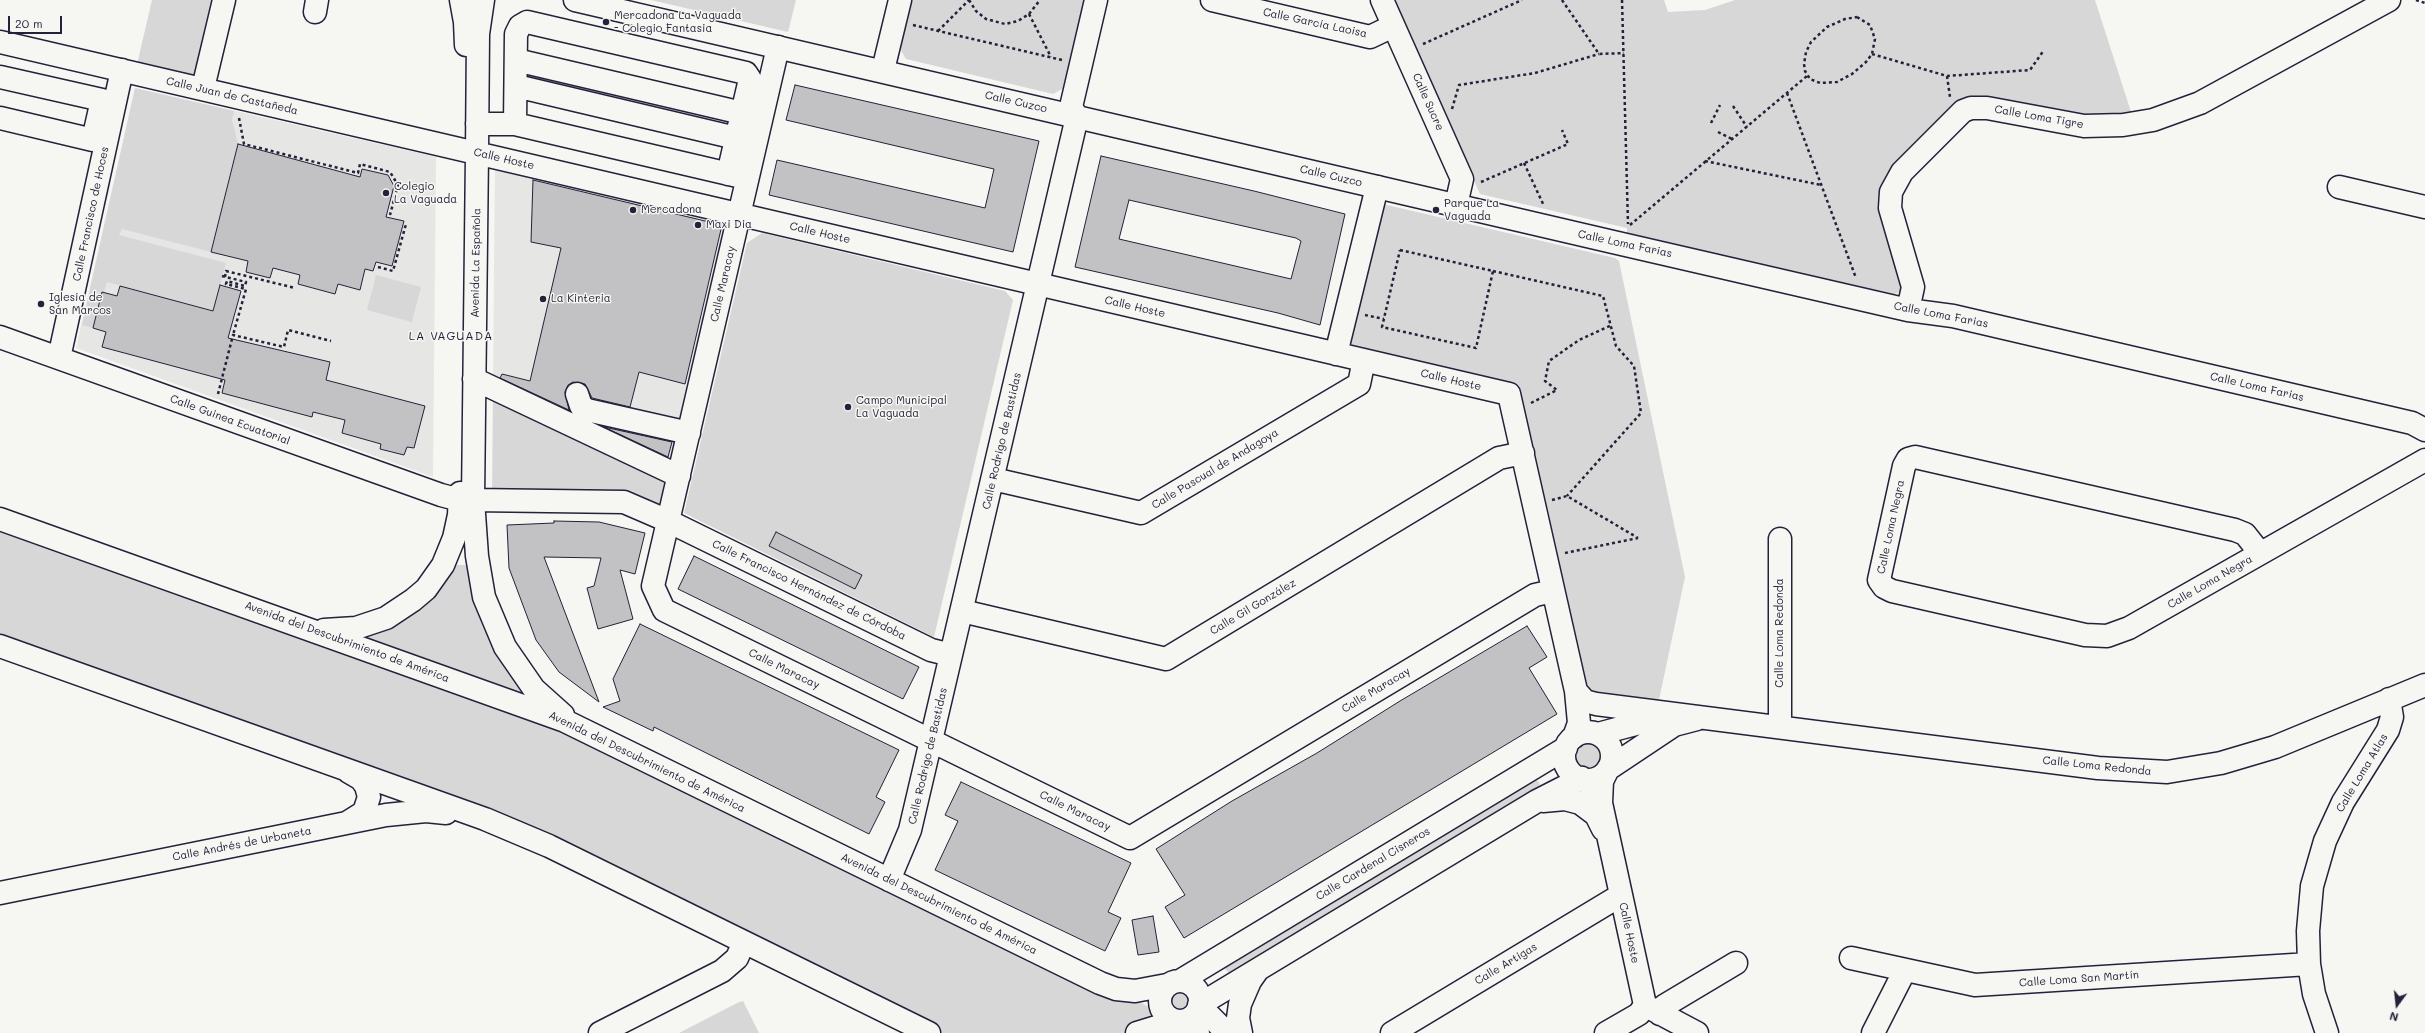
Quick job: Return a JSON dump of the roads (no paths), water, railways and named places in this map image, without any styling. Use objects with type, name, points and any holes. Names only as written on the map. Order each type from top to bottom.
[{"type":"street","points":[[203,88],[224,0]]},
{"type":"street","name":"Avenida La Española","points":[[461,0],[466,33],[471,152],[474,379],[467,500]]},
{"type":"street","name":"Avenida La Española","points":[[483,0],[479,23],[477,124],[471,152],[467,500],[475,540],[481,584],[489,612],[514,662],[545,700],[568,719],[590,733]]},
{"type":"street","name":"Calle Cuzco","points":[[575,0],[883,70],[1077,117],[1456,205]]},
{"type":"street","points":[[883,70],[900,0]]},
{"type":"street","name":"Calle Rodrigo de Bastidas","points":[[888,880],[908,838],[962,611],[1077,117],[1071,107],[1096,0]]},
{"type":"street","name":"Calle García Laoisa","points":[[1212,0],[1370,37],[1394,26]]},
{"type":"street","name":"Calle Sucre","points":[[1382,0],[1462,178],[1456,205]]},
{"type":"street","name":"Calle Loma Tigre","points":[[1908,310],[1913,287],[1890,208],[1890,192],[1902,172],[1963,111],[1972,108],[1987,108],[2084,126],[2123,125],[2153,120],[2200,103],[2389,0]]},
{"type":"street","points":[[477,124],[515,124],[737,176],[736,138],[750,79],[746,73],[527,22],[520,26],[516,34],[515,124]]},
{"type":"street","name":"Calle Juan de Castañeda","points":[[0,42],[203,88],[471,152]]},
{"type":"street","name":"Calle Maracay","points":[[778,47],[737,176],[739,214],[653,586],[664,610],[1130,838],[1535,595],[1553,591]]},
{"type":"street","points":[[516,60],[742,113]]},
{"type":"street","points":[[0,118],[92,140],[102,100],[122,70]]},
{"type":"street","name":"Calle Francisco de Hoces","points":[[59,358],[122,70]]},
{"type":"street","points":[[0,77],[102,100]]},
{"type":"street","points":[[516,86],[736,138]]},
{"type":"street","name":"Calle Hoste","points":[[471,152],[1509,394],[1576,691],[1579,722],[1570,742]]},
{"type":"street","points":[[1336,354],[1377,187]]},
{"type":"street","points":[[2339,187],[2425,207]]},
{"type":"street","name":"Calle Loma Farias","points":[[1456,205],[1908,310],[1953,316],[2404,421],[2425,430]]},
{"type":"street","name":"Calle Guinea Ecuatorial","points":[[0,337],[441,495],[467,500]]},
{"type":"street","name":"Calle Pascual de Andagoya","points":[[993,479],[1141,513],[1358,384],[1364,360]]},
{"type":"street","points":[[474,379],[678,476]]},
{"type":"street","points":[[577,394],[581,406],[587,410],[689,433]]},
{"type":"street","name":"Calle Gil González","points":[[962,611],[1166,659],[1500,458],[1522,453]]},
{"type":"street","name":"Calle Loma Negra","points":[[2260,553],[2245,534],[2235,530],[1915,457],[1908,460],[1904,466],[1879,580],[1884,587],[1892,591],[2084,635],[2099,636],[2129,628],[2425,460]]},
{"type":"street","points":[[436,576],[454,538],[467,500],[624,502],[668,521]]},
{"type":"street","name":"Avenida del Descubrimiento de América","points":[[0,519],[565,721],[888,880],[1104,984],[1135,991],[1173,983]]},
{"type":"street","name":"Calle Francisco Hernández de Córdoba","points":[[668,521],[931,650],[951,655]]},
{"type":"street","name":"Calle Loma Redonda","points":[[1780,539],[1780,726]]},
{"type":"street","points":[[294,624],[327,630],[356,628],[386,618],[413,600],[436,576],[452,564],[462,564],[475,572],[481,584]]},
{"type":"street","points":[[0,646],[485,819],[549,846],[929,1033]]},
{"type":"street","name":"Calle Loma Redonda","points":[[1664,720],[1683,722],[1704,717],[2098,768],[2167,772],[2221,763],[2248,756],[2425,685]]},
{"type":"street","points":[[1576,691],[1581,698],[1591,703],[1664,720]]},
{"type":"street","name":"Calle Hoste","points":[[1576,691],[1598,734]]},
{"type":"street","name":"Calle Loma Atlas","points":[[2327,1033],[2314,994],[2309,964],[2309,908],[2318,862],[2343,802],[2388,730],[2392,717],[2389,699]]},
{"type":"street","points":[[1582,778],[1569,769],[1565,759],[1570,742],[1585,732],[1598,734],[1651,719],[1664,720]]},
{"type":"street","points":[[1137,1033],[1190,1018],[1199,1005],[1538,801],[1582,778],[1600,777],[1664,720]]},
{"type":"street","points":[[1598,734],[1610,746],[1612,757],[1608,769]]},
{"type":"street","name":"Calle Cardenal Cisneros","points":[[1173,983],[1570,742]]},
{"type":"street","points":[[339,767],[360,779],[366,786],[369,797],[364,812],[343,824]]},
{"type":"street","name":"Calle Hoste","points":[[1601,803],[1602,781],[1608,769]]},
{"type":"street","name":"Calle Hoste","points":[[1582,778],[1594,789],[1601,803],[1621,895],[1652,1009]]},
{"type":"street","points":[[1538,801],[1565,799],[1585,806],[1599,820],[1610,843]]},
{"type":"street","name":"Calle Andrés de Urbaneta","points":[[0,893],[400,813],[426,811],[485,819]]},
{"type":"street","name":"Calle Artigas","points":[[1392,1033],[1621,895]]},
{"type":"street","points":[[600,1033],[722,971],[737,958],[744,942]]},
{"type":"street","name":"Calle Loma San Martín","points":[[1851,958],[1975,985],[2309,964]]},
{"type":"street","points":[[1606,1033],[1639,1014],[1664,1006],[1736,963]]},
{"type":"street","points":[[1241,1033],[1238,1018],[1240,1004],[1250,981],[1259,969]]},
{"type":"street","points":[[1873,1033],[1905,970]]},
{"type":"street","points":[[1198,1033],[1166,1016],[1160,1004],[1162,990],[1173,983],[1189,983],[1195,988],[1198,994],[1199,1005],[1227,1033]]},
{"type":"street","points":[[1652,1009],[1697,1033]]},
{"type":"place","name":"Mercadona La Vaguada - Colegio Fantasia","points":[[606,22]]},
{"type":"place","name":"Colegio La Vaguada","points":[[386,193]]},
{"type":"place","name":"Mercadona","points":[[633,210]]},
{"type":"place","name":"Parque La Vaguada","points":[[1436,210]]},
{"type":"place","name":"Maxi Dia","points":[[698,225]]},
{"type":"place","name":"La Kinteria","points":[[543,299]]},
{"type":"place","name":"Iglesia de San Marcos","points":[[41,304]]},
{"type":"place","name":"Campo Municipal La Vaguada","points":[[848,407]]},
{"type":"district","name":"LA VAGUADA","points":[[451,336]]}]
